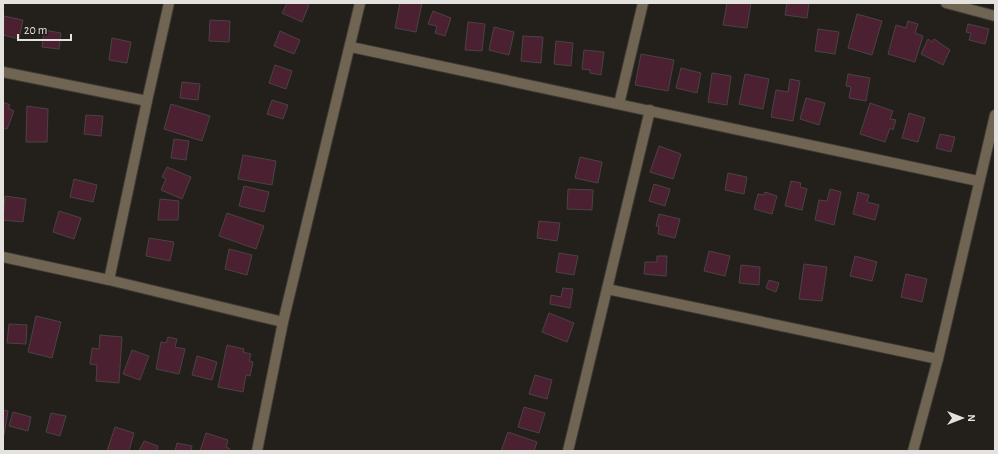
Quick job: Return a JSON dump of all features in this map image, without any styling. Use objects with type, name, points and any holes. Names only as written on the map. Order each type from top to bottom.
[{"type":"street","points":[[109,280],[169,3]]},
{"type":"street","points":[[257,451],[283,322],[351,46],[360,3]]},
{"type":"street","points":[[619,104],[642,3]]},
{"type":"street","points":[[946,3],[995,16]]},
{"type":"street","points":[[351,46],[978,181]]},
{"type":"street","points":[[3,72],[147,101]]},
{"type":"street","points":[[568,451],[650,110]]},
{"type":"street","points":[[913,451],[938,359],[978,181],[995,115]]},
{"type":"street","points":[[3,257],[109,280],[283,322]]},
{"type":"street","points":[[607,288],[938,359]]},
{"type":"building","points":[[287,3],[306,3],[309,5],[302,22],[282,13]]},
{"type":"building","points":[[400,3],[422,3],[416,32],[395,28]]},
{"type":"building","points":[[727,3],[751,3],[747,28],[723,25]]},
{"type":"building","points":[[787,3],[809,3],[807,18],[785,15]]},
{"type":"building","points":[[433,11],[451,18],[445,36],[435,33],[437,26],[428,24]]},
{"type":"building","points":[[857,14],[882,21],[872,55],[848,48]]},
{"type":"building","points":[[4,16],[23,20],[19,39],[3,35]]},
{"type":"building","points":[[210,20],[230,21],[229,42],[209,41]]},
{"type":"building","points":[[908,21],[918,24],[915,33],[923,36],[915,62],[888,54],[896,25],[906,28]]},
{"type":"building","points":[[468,22],[485,24],[482,51],[465,50]]},
{"type":"building","points":[[968,24],[989,29],[985,44],[969,40],[971,33],[966,32]]},
{"type":"building","points":[[494,27],[514,32],[509,55],[489,50]]},
{"type":"building","points":[[818,29],[839,32],[835,54],[815,51]]},
{"type":"building","points":[[44,30],[61,33],[59,49],[42,47]]},
{"type":"building","points":[[280,31],[300,40],[294,54],[274,46]]},
{"type":"building","points":[[523,36],[543,37],[541,63],[521,61]]},
{"type":"building","points":[[112,38],[131,42],[127,63],[109,60]]},
{"type":"building","points":[[928,39],[932,42],[934,39],[950,50],[943,65],[921,54]]},
{"type":"building","points":[[556,41],[573,43],[571,66],[554,64]]},
{"type":"building","points":[[584,50],[604,52],[601,75],[590,73],[590,70],[582,69]]},
{"type":"building","points":[[641,54],[674,60],[668,91],[635,85]]},
{"type":"building","points":[[275,65],[292,71],[286,89],[269,83]]},
{"type":"building","points":[[681,68],[701,73],[697,93],[676,88]]},
{"type":"building","points":[[712,73],[731,76],[727,105],[708,102]]},
{"type":"building","points":[[745,74],[769,79],[763,109],[739,104]]},
{"type":"building","points":[[848,74],[870,78],[866,101],[849,98],[851,87],[846,86]]},
{"type":"building","points":[[790,79],[800,81],[793,121],[771,117],[776,90],[788,92]]},
{"type":"building","points":[[182,82],[200,84],[198,100],[180,98]]},
{"type":"building","points":[[806,98],[825,103],[819,125],[800,119]]},
{"type":"building","points":[[272,100],[288,105],[283,119],[267,114]]},
{"type":"building","points":[[3,102],[10,105],[8,108],[14,111],[7,129],[3,128]]},
{"type":"building","points":[[870,103],[893,111],[890,119],[896,120],[893,130],[890,128],[885,142],[860,134]]},
{"type":"building","points":[[171,104],[210,116],[202,141],[164,129]]},
{"type":"building","points":[[27,106],[48,109],[47,142],[26,142]]},
{"type":"building","points":[[909,113],[925,118],[918,142],[902,138]]},
{"type":"building","points":[[86,115],[103,116],[101,136],[84,134]]},
{"type":"building","points":[[940,134],[955,137],[951,152],[936,148]]},
{"type":"building","points":[[174,139],[189,141],[186,160],[171,158]]},
{"type":"building","points":[[659,146],[681,154],[673,179],[650,172]]},
{"type":"building","points":[[243,155],[276,161],[272,185],[238,179]]},
{"type":"building","points":[[580,157],[602,162],[598,183],[575,178]]},
{"type":"building","points":[[167,167],[191,177],[182,199],[161,190],[166,179],[162,177]]},
{"type":"building","points":[[728,173],[747,177],[744,194],[725,190]]},
{"type":"building","points":[[74,179],[97,185],[93,202],[70,197]]},
{"type":"building","points":[[791,181],[801,183],[800,187],[807,189],[802,210],[785,206]]},
{"type":"building","points":[[654,184],[670,189],[665,206],[649,201]]},
{"type":"building","points":[[244,186],[269,192],[264,212],[239,206]]},
{"type":"building","points":[[568,189],[593,190],[592,210],[567,209]]},
{"type":"building","points":[[830,189],[841,192],[834,225],[815,220],[819,200],[827,201]]},
{"type":"building","points":[[765,192],[777,196],[772,214],[754,209],[758,194],[764,195]]},
{"type":"building","points":[[858,192],[869,195],[867,202],[879,205],[875,220],[853,214]]},
{"type":"building","points":[[5,196],[26,199],[23,222],[3,220]]},
{"type":"building","points":[[160,199],[179,201],[178,220],[158,220]]},
{"type":"building","points":[[59,211],[81,218],[74,239],[53,232]]},
{"type":"building","points":[[227,213],[264,226],[256,249],[219,236]]},
{"type":"building","points":[[659,214],[680,219],[675,238],[658,234],[659,226],[656,226]]},
{"type":"building","points":[[539,221],[560,223],[557,241],[537,238]]},
{"type":"building","points":[[149,238],[174,242],[170,261],[146,256]]},
{"type":"building","points":[[229,249],[252,255],[247,275],[225,269]]},
{"type":"building","points":[[709,251],[730,256],[725,276],[704,271]]},
{"type":"building","points":[[559,253],[578,256],[574,275],[556,272]]},
{"type":"building","points":[[657,256],[667,256],[666,276],[644,274],[645,262],[657,262]]},
{"type":"building","points":[[855,256],[877,262],[872,281],[850,276]]},
{"type":"building","points":[[804,264],[827,267],[822,301],[799,299]]},
{"type":"building","points":[[741,265],[760,267],[759,285],[739,283]]},
{"type":"building","points":[[906,274],[927,279],[922,302],[901,297]]},
{"type":"building","points":[[769,280],[779,283],[776,292],[766,288]]},
{"type":"building","points":[[563,288],[573,289],[570,308],[550,304],[551,295],[561,297]]},
{"type":"building","points":[[549,313],[574,323],[567,342],[542,332]]},
{"type":"building","points":[[36,316],[61,322],[52,358],[28,352]]},
{"type":"building","points":[[9,324],[27,325],[26,344],[7,343]]},
{"type":"building","points":[[100,335],[122,337],[119,383],[96,381],[97,365],[90,364],[92,348],[99,349]]},
{"type":"building","points":[[168,337],[177,339],[175,347],[185,349],[179,374],[156,369],[161,342],[166,343]]},
{"type":"building","points":[[227,345],[244,349],[243,352],[251,354],[249,361],[253,362],[250,376],[246,375],[243,392],[218,387]]},
{"type":"building","points":[[132,350],[149,356],[140,380],[123,374]]},
{"type":"building","points":[[197,356],[217,362],[212,380],[192,375]]},
{"type":"building","points":[[535,375],[552,380],[547,399],[529,394]]},
{"type":"building","points":[[524,407],[545,413],[539,433],[518,427]]},
{"type":"building","points":[[3,410],[8,411],[4,435],[3,435]]},
{"type":"building","points":[[13,412],[31,417],[28,431],[9,426]]},
{"type":"building","points":[[51,413],[66,416],[60,436],[46,432]]},
{"type":"building","points":[[115,427],[134,433],[129,451],[107,451]]},
{"type":"building","points":[[508,432],[537,442],[534,451],[501,451]]},
{"type":"building","points":[[206,433],[228,440],[226,447],[230,449],[229,451],[200,451]]},
{"type":"building","points":[[144,441],[158,446],[157,451],[139,451]]},
{"type":"building","points":[[177,443],[192,446],[191,451],[175,451]]}]
